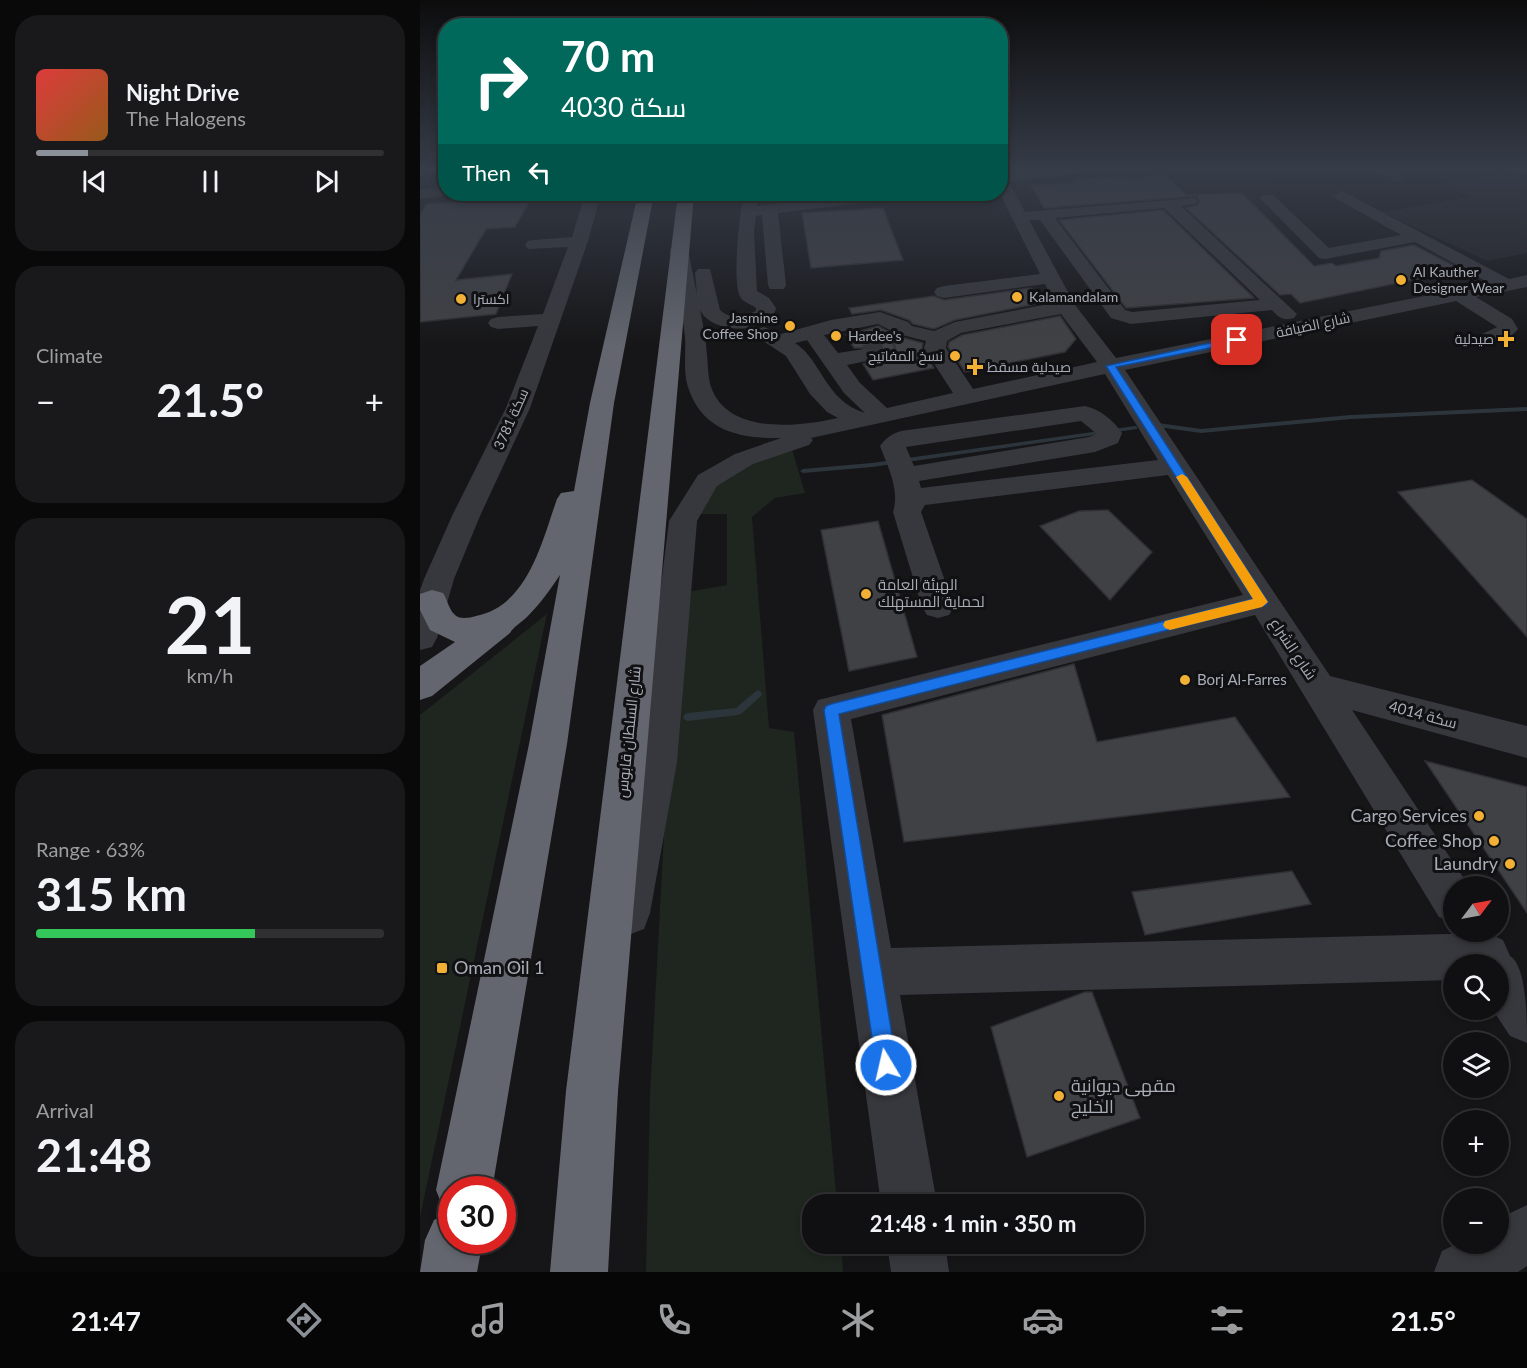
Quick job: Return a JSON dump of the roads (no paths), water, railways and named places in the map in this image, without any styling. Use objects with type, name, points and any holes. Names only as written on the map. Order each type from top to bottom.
[{"type":"highway","points":[[467,1176],[548,744],[602,403],[639,227]]},
{"type":"highway","name":"شارع السلطان قابوس","points":[[579,1272],[592,1091],[682,227]]},
{"type":"highway","points":[[420,687],[428,678],[452,663],[509,616],[529,596],[546,572],[602,403]]},
{"type":"highway","points":[[430,587],[441,622],[459,631],[484,627],[509,616]]},
{"type":"highway","points":[[448,1272],[451,1254]]},
{"type":"street","name":"سكة 3781","points":[[420,638],[430,587],[518,408],[582,227]]},
{"type":"street","points":[[684,227],[699,386],[710,408],[726,422],[756,431],[818,430]]},
{"type":"street","points":[[686,227],[704,270],[711,312],[720,319],[731,322],[748,322],[765,314],[766,308],[762,302],[749,296],[747,291],[746,227]]},
{"type":"street","points":[[772,227],[777,285]]},
{"type":"street","name":"شارع الشراع","points":[[1024,227],[1066,307],[1111,366],[1443,885]]},
{"type":"street","points":[[1054,227],[1118,314],[1131,318],[1277,304]]},
{"type":"street","points":[[1194,227],[1300,327]]},
{"type":"street","points":[[1298,227],[1325,254],[1417,237]]},
{"type":"street","points":[[1399,227],[1506,285]]},
{"type":"street","points":[[534,245],[579,241]]},
{"type":"street","points":[[944,292],[1049,278]]},
{"type":"street","name":"شارع الضيافة","points":[[818,430],[1111,366],[1527,281]]},
{"type":"street","points":[[1459,295],[1505,323],[1508,329],[1487,339]]},
{"type":"street","points":[[896,349],[955,328],[1066,307]]},
{"type":"street","points":[[778,342],[850,322],[880,318],[901,326],[905,330],[931,336]]},
{"type":"street","points":[[498,323],[551,319]]},
{"type":"street","points":[[748,322],[794,352],[818,389],[835,407],[860,421]]},
{"type":"street","points":[[812,333],[852,388],[882,416]]},
{"type":"street","points":[[931,336],[935,348],[967,397]]},
{"type":"street","points":[[833,362],[864,355]]},
{"type":"street","points":[[907,489],[1095,444],[1109,438],[1110,433],[1085,412],[901,439],[893,446],[907,489],[907,512],[938,607]]},
{"type":"street","points":[[592,1091],[658,762],[683,521],[707,481],[744,459],[801,440],[818,430]]},
{"type":"street","points":[[907,489],[918,497],[1175,466]]},
{"type":"street","points":[[907,1194],[831,710],[1262,602]]},
{"type":"street","name":"سكة 4014","points":[[1318,687],[1527,742]]},
{"type":"street","points":[[871,972],[1443,957]]},
{"type":"street","points":[[1509,990],[1527,1019]]},
{"type":"street","points":[[1463,1272],[1527,1234]]},
{"type":"street","points":[[917,1254],[920,1272]]},
{"type":"waterway","points":[[1158,425],[1201,431],[1351,417],[1527,409]]},
{"type":"waterway","points":[[803,471],[872,465],[1135,428]]},
{"type":"waterway","points":[[688,717],[738,711],[758,694]]},
{"type":"tunnel","points":[[864,355],[896,349]]},
{"type":"place","name":"Al Kauther Designer Wear","points":[[1401,280]]},
{"type":"place","name":"Kalamandalam","points":[[1017,297]]},
{"type":"place","name":"اكسترا","points":[[461,299]]},
{"type":"place","name":"Jasmine Coffee Shop","points":[[790,326]]},
{"type":"place","name":"Hardee's","points":[[836,336]]},
{"type":"place","name":"صيدلية","points":[[1506,339]]},
{"type":"place","name":"نسخ المفاتيح","points":[[955,356]]},
{"type":"place","name":"صيدلية مسقط","points":[[975,367]]},
{"type":"place","name":"الهيئة العامة لحماية المستهلك","points":[[866,594]]},
{"type":"place","name":"Borj Al-Farres","points":[[1185,680]]},
{"type":"place","name":"Cargo Services","points":[[1479,816]]},
{"type":"place","name":"Coffee Shop","points":[[1494,841]]},
{"type":"place","name":"Laundry","points":[[1510,864]]},
{"type":"place","name":"Oman Oil 1","points":[[442,968]]},
{"type":"place","name":"مقهى ديوانية الخليج","points":[[1059,1096]]}]
